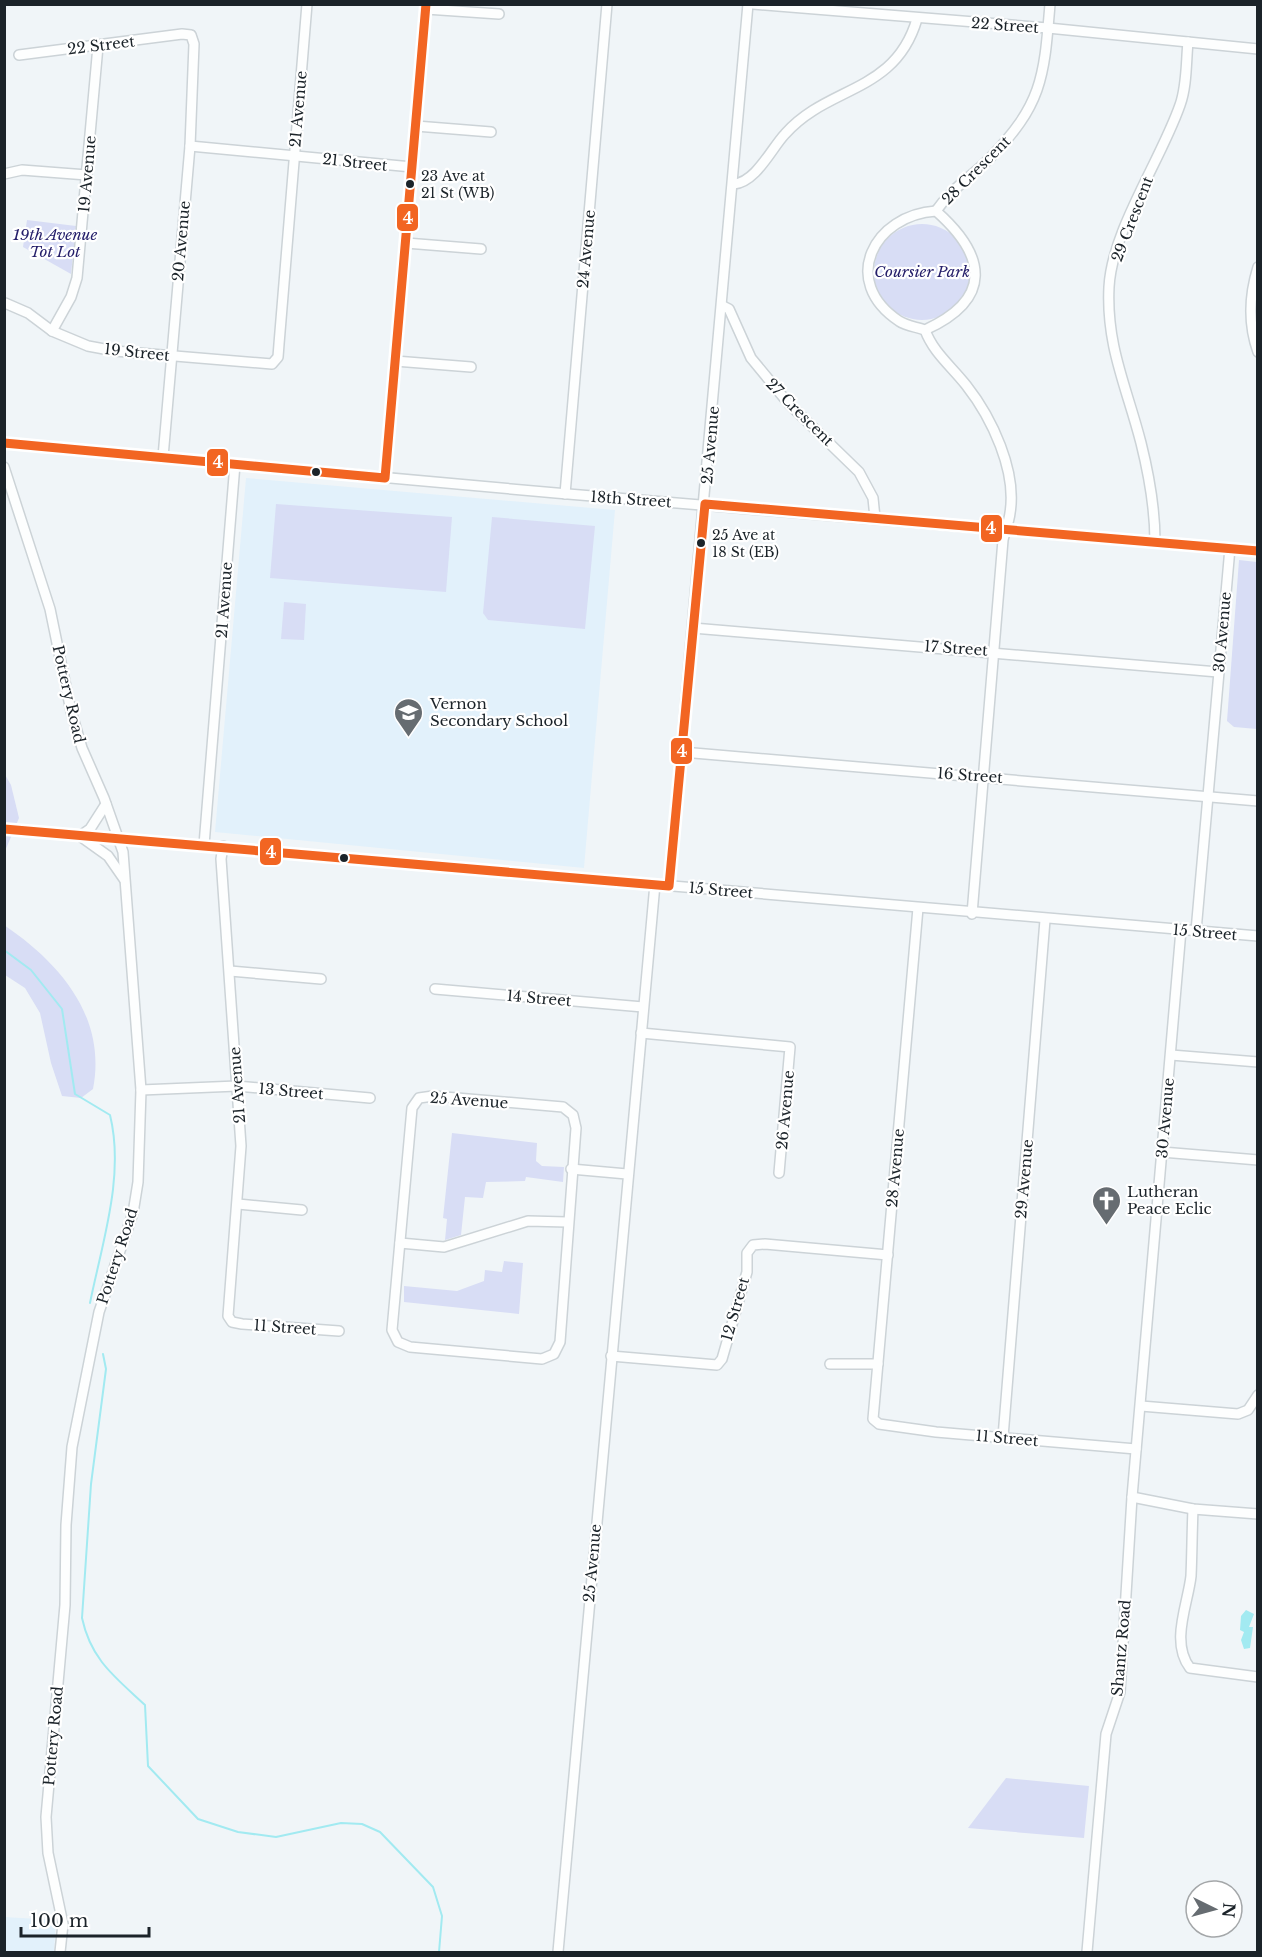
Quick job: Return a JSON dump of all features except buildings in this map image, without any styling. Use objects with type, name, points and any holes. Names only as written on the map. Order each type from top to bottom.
[{"type":"street","name":"21 Avenue","points":[[278,357],[307,4]]},
{"type":"street","name":"24 Avenue","points":[[565,494],[607,4]]},
{"type":"street","name":"25 Avenue","points":[[669,886],[734,184],[748,4]]},
{"type":"street","name":"22 Street","points":[[753,4],[1048,28],[1257,49]]},
{"type":"street","points":[[1048,28],[1050,4]]},
{"type":"street","points":[[385,478],[426,7],[499,14]]},
{"type":"street","points":[[734,184],[749,179],[787,131],[815,110],[874,79],[898,58],[913,32],[917,19]]},
{"type":"street","name":"28 Crescent","points":[[936,211],[947,195],[988,161],[1009,138],[1026,114],[1039,90],[1045,66],[1048,28]]},
{"type":"street","name":"22 Street","points":[[20,55],[182,34]]},
{"type":"street","name":"20 Avenue","points":[[163,456],[190,146],[194,44],[191,35],[182,34]]},
{"type":"street","name":"29 Crescent","points":[[1155,542],[1153,496],[1141,441],[1119,376],[1111,337],[1109,286],[1115,258],[1138,196],[1181,103],[1188,42]]},
{"type":"street","name":"19 Avenue","points":[[52,331],[71,297],[78,278],[98,46]]},
{"type":"street","points":[[416,126],[491,132]]},
{"type":"street","name":"21 Street","points":[[190,146],[412,168]]},
{"type":"street","points":[[4,174],[22,170],[87,175]]},
{"type":"street","name":"28 Crescent","points":[[936,211],[957,230],[973,253],[976,273],[972,291],[962,306],[946,320],[925,330],[900,322],[880,304],[869,285],[867,265],[872,249],[884,233],[919,212],[936,211]]},
{"type":"street","points":[[406,243],[481,249]]},
{"type":"street","points":[[1257,267],[1251,332],[1257,352]]},
{"type":"street","name":"19 Street","points":[[5,303],[28,313],[52,331],[73,341],[104,349],[265,365],[272,364],[278,357]]},
{"type":"street","name":"27 Crescent","points":[[723,306],[729,309],[751,358],[770,383],[859,472],[873,498],[875,518]]},
{"type":"street","points":[[925,330],[931,347],[968,387],[985,414],[1010,479],[1010,516],[1005,528],[972,914]]},
{"type":"street","points":[[395,361],[471,367]]},
{"type":"street","name":"18th Street","points":[[4,443],[565,494],[1257,550]]},
{"type":"street","name":"21 Avenue","points":[[204,845],[234,464]]},
{"type":"street","name":"Pottery Road","points":[[4,467],[50,609],[71,711],[82,748],[120,839],[141,1090],[138,1182],[133,1213],[99,1312],[72,1447],[66,1525],[65,1605],[46,1817],[48,1853],[63,1924],[60,1953]]},
{"type":"street","name":"30 Avenue","points":[[1196,931],[1230,548]]},
{"type":"street","name":"17 Street","points":[[693,627],[1218,672]]},
{"type":"street","name":"16 Street","points":[[682,752],[985,776],[1257,801]]},
{"type":"street","points":[[106,804],[90,829],[80,836],[108,856],[125,881]]},
{"type":"street","name":"15 Street","points":[[4,829],[223,846],[972,914],[1257,936]]},
{"type":"street","name":"21 Avenue","points":[[223,846],[221,859],[241,1146],[228,1316],[232,1322]]},
{"type":"street","name":"25 Avenue","points":[[558,1953],[655,884]]},
{"type":"street","name":"28 Avenue","points":[[879,1424],[873,1419],[918,908]]},
{"type":"street","name":"29 Avenue","points":[[1003,1437],[1045,920]]},
{"type":"street","name":"30 Avenue","points":[[1136,1449],[1181,930]]},
{"type":"street","points":[[230,971],[321,979]]},
{"type":"street","name":"14 Street","points":[[435,989],[643,1007]]},
{"type":"street","name":"26 Avenue","points":[[641,1032],[790,1047],[779,1173]]},
{"type":"street","points":[[1171,1054],[1257,1062]]},
{"type":"street","name":"13 Street","points":[[141,1090],[237,1086],[370,1098]]},
{"type":"street","name":"25 Avenue","points":[[433,1095],[563,1107],[573,1115],[576,1128],[571,1170],[560,1342],[554,1354],[542,1359],[410,1347],[398,1342],[392,1330],[412,1108],[419,1098],[433,1095]]},
{"type":"street","points":[[1162,1152],[1257,1160]]},
{"type":"street","points":[[571,1170],[627,1174]]},
{"type":"street","points":[[238,1204],[302,1210]]},
{"type":"street","points":[[400,1243],[444,1247],[528,1221],[567,1222]]},
{"type":"street","name":"12 Street","points":[[611,1356],[717,1365],[722,1359],[747,1272],[747,1252],[753,1245],[765,1244],[888,1255]]},
{"type":"street","name":"11 Street","points":[[232,1322],[339,1332]]},
{"type":"street","points":[[830,1364],[879,1364]]},
{"type":"street","points":[[1141,1406],[1238,1414],[1248,1410],[1257,1395]]},
{"type":"street","name":"11 Street","points":[[879,1424],[1136,1449]]},
{"type":"street","name":"Shantz Road","points":[[1087,1953],[1106,1734],[1120,1692],[1136,1449]]},
{"type":"street","points":[[1132,1497],[1193,1509],[1257,1514]]},
{"type":"street","points":[[1193,1509],[1190,1582],[1182,1621],[1182,1650],[1186,1663],[1190,1668],[1257,1677]]},
{"type":"shaded area","name":"Vernon Secondary School","points":[[246,478],[615,510],[584,868],[215,832]]},
{"type":"shaded area","points":[[4,1917],[56,1920],[54,1952],[5,1952]]},
{"type":"green space","name":"19th Avenue Tot Lot","points":[[27,220],[76,226],[71,274],[23,247]]},
{"type":"green space","name":"Coursier Park","points":[[922,224],[940,228],[956,238],[966,254],[970,272],[966,290],[956,306],[940,316],[922,320],[904,316],[888,306],[878,290],[874,272],[878,254],[888,238],[904,228]]},
{"type":"green space","points":[[276,504],[452,517],[446,592],[270,578]]},
{"type":"green space","points":[[492,517],[595,526],[585,629],[488,620],[483,613]]},
{"type":"green space","points":[[1239,560],[1257,562],[1257,729],[1234,727],[1227,721]]},
{"type":"green space","points":[[284,602],[306,604],[304,640],[281,639]]},
{"type":"green space","points":[[4,773],[11,785],[19,818],[5,851]]},
{"type":"green space","points":[[4,925],[44,957],[75,994],[86,1015],[93,1038],[95,1063],[93,1089],[81,1098],[62,1096],[51,1063],[40,1013],[25,988],[5,975]]},
{"type":"green space","points":[[452,1133],[537,1143],[536,1161],[542,1166],[564,1167],[563,1182],[526,1177],[525,1181],[486,1182],[483,1198],[465,1197],[461,1235],[445,1240],[447,1219],[443,1218]]},
{"type":"green space","points":[[504,1261],[523,1263],[519,1314],[404,1302],[404,1286],[457,1291],[484,1281],[485,1270],[502,1272]]},
{"type":"green space","points":[[1006,1778],[1089,1786],[1084,1838],[968,1828]]},
{"type":"water","points":[[1246,1610],[1254,1614],[1249,1627],[1253,1627],[1250,1648],[1244,1649],[1241,1640],[1244,1632],[1240,1630],[1241,1616]]},
{"type":"waterway","points":[[4,950],[31,970],[62,1009],[75,1094],[110,1115],[114,1138],[113,1185],[106,1233],[90,1303]]},
{"type":"waterway","points":[[103,1354],[106,1369],[91,1484],[82,1618],[86,1633],[98,1657],[114,1676],[145,1705],[148,1766],[198,1819],[238,1832],[276,1837],[341,1823],[362,1824],[380,1832],[433,1887],[442,1916],[439,1952]]},
{"type":"transit line","name":"4","points":[[4,443],[385,478],[426,4]]},
{"type":"transit line","name":"4","points":[[4,829],[669,886],[705,504],[1258,551]]},
{"type":"place","name":"23 Ave at 21 St (WB)","points":[[410,184]]},
{"type":"place","name":"25 Ave at 18 St (EB)","points":[[701,543]]},
{"type":"place","name":"Vernon Secondary School","points":[[409,738]]},
{"type":"place","name":"Lutheran Peace Eclic","points":[[1106,1226]]}]
